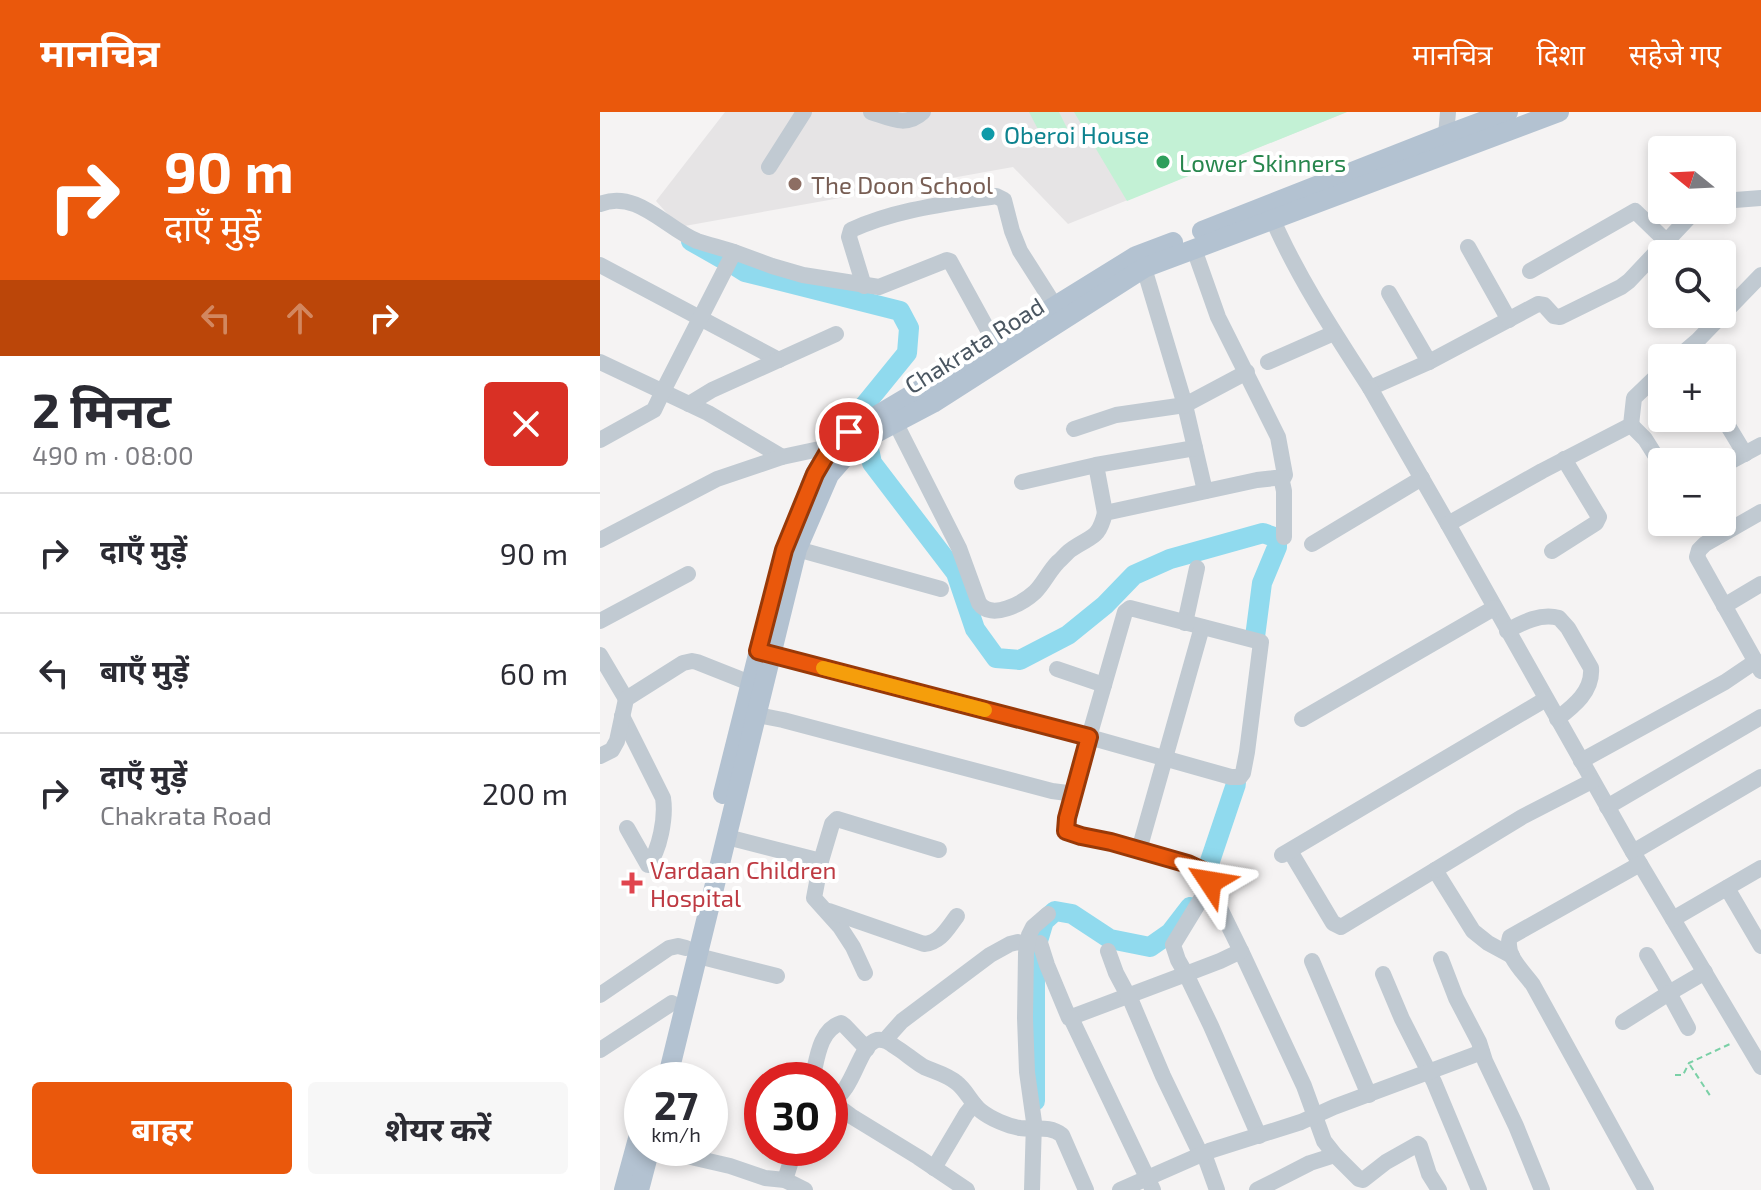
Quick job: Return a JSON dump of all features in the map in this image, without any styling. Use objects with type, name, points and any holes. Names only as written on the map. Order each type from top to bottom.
[{"type":"main road","name":"Chakrata Road","points":[[657,1062],[672,1003],[692,952],[727,837],[757,715],[784,550],[815,474],[832,445],[849,432],[933,403],[1144,268],[1194,249],[1269,212],[1446,135],[1508,112]]},
{"type":"main road","name":"Chakrata Road","points":[[671,1062],[750,683],[765,653],[797,549],[829,475],[858,443],[995,343],[1136,256],[1559,112]]},
{"type":"main road","points":[[624,1190],[631,1166]]},
{"type":"main road","points":[[639,1190],[646,1166]]},
{"type":"street","points":[[769,167],[804,112]]},
{"type":"street","points":[[871,112],[908,122],[923,112]]},
{"type":"street","points":[[1446,135],[1448,112]]},
{"type":"street","points":[[864,286],[849,237],[851,230],[908,210],[996,196],[1004,200],[1020,251],[1055,306]]},
{"type":"street","points":[[1736,200],[1761,198]]},
{"type":"street","points":[[600,204],[616,199],[625,200],[696,240],[803,275],[864,286],[888,285],[950,261],[995,343]]},
{"type":"street","points":[[1530,271],[1635,211],[1665,240]]},
{"type":"street","points":[[1269,212],[1286,249],[1422,478],[1636,858],[1761,1067]]},
{"type":"street","points":[[1669,240],[1683,224]]},
{"type":"street","points":[[1468,247],[1509,320]]},
{"type":"street","points":[[1105,513],[1285,475],[1280,443],[1218,317],[1194,249]]},
{"type":"street","points":[[600,440],[654,410],[734,252]]},
{"type":"street","points":[[1370,388],[1429,362],[1542,303],[1554,316],[1560,317],[1621,287],[1648,262]]},
{"type":"street","points":[[600,265],[779,360]]},
{"type":"street","points":[[1144,268],[1185,405],[1205,491]]},
{"type":"street","points":[[1694,344],[1761,275]]},
{"type":"street","points":[[1389,293],[1429,362]]},
{"type":"street","points":[[1268,362],[1334,333]]},
{"type":"street","points":[[689,404],[712,390],[836,334]]},
{"type":"street","points":[[600,362],[689,404],[782,457]]},
{"type":"street","points":[[1074,429],[1116,415],[1185,405],[1247,372]]},
{"type":"street","points":[[1631,425],[1634,398],[1648,384]]},
{"type":"street","points":[[892,416],[959,548],[982,608],[988,610],[1006,609],[1032,594],[1056,564],[1100,529],[1105,513],[1096,465]]},
{"type":"street","points":[[1448,524],[1631,425]]},
{"type":"street","points":[[1631,425],[1651,448]]},
{"type":"street","points":[[1732,432],[1745,454]]},
{"type":"street","points":[[600,540],[717,479],[782,457],[832,445],[858,443]]},
{"type":"street","points":[[1736,459],[1761,445]]},
{"type":"street","points":[[1022,482],[1096,465],[1195,448]]},
{"type":"street","points":[[1552,551],[1596,523],[1599,517],[1564,459]]},
{"type":"street","points":[[1281,477],[1284,537]]},
{"type":"street","points":[[1312,544],[1422,478]]},
{"type":"street","points":[[1581,761],[1758,666],[1697,553],[1705,544],[1761,512]]},
{"type":"street","points":[[797,549],[941,589]]},
{"type":"street","points":[[1139,850],[1165,759],[1194,625],[1197,568]]},
{"type":"street","points":[[600,621],[688,574]]},
{"type":"street","points":[[1724,606],[1761,584]]},
{"type":"street","points":[[1302,719],[1494,608]]},
{"type":"street","points":[[765,653],[1089,737],[1231,777],[1240,777],[1261,642],[1127,609],[1089,737],[1066,831],[1199,868],[1209,879],[1209,886],[1304,1086],[1324,1141],[1368,1185],[1386,1162],[1418,1144],[1429,1174],[1439,1190]]},
{"type":"street","points":[[1507,631],[1545,616],[1559,618],[1591,668],[1586,690],[1557,719]]},
{"type":"street","points":[[600,655],[605,675],[626,699]]},
{"type":"street","points":[[600,756],[615,745],[626,699],[683,663],[692,661],[750,683]]},
{"type":"street","points":[[1057,669],[1104,685]]},
{"type":"street","points":[[1546,699],[1286,853],[1333,923],[1341,927],[1522,817],[1592,781]]},
{"type":"street","points":[[757,715],[1052,791],[1075,794]]},
{"type":"street","points":[[622,716],[663,798],[665,811],[655,855],[648,865],[627,828]]},
{"type":"street","points":[[1607,807],[1761,717]]},
{"type":"street","points":[[1646,1190],[1508,944],[1510,937],[1761,777]]},
{"type":"street","points":[[865,973],[840,927],[814,898],[832,824],[837,819],[939,850]]},
{"type":"street","points":[[727,837],[821,861]]},
{"type":"street","points":[[1673,919],[1761,868]]},
{"type":"street","points":[[1435,870],[1473,931],[1512,956]]},
{"type":"street","points":[[1209,886],[1174,942],[1175,953],[1259,1136]]},
{"type":"street","points":[[1727,888],[1761,946]]},
{"type":"street","points":[[824,909],[924,944],[933,943],[943,936],[957,916]]},
{"type":"street","points":[[1032,1190],[1034,1128],[1027,1072],[1025,1018],[1034,944],[1033,927],[1048,914]]},
{"type":"street","points":[[885,1040],[902,1021],[990,955],[1018,942],[1034,944]]},
{"type":"street","points":[[1034,944],[1047,965],[1069,1018],[1150,1185]]},
{"type":"street","points":[[600,995],[669,948],[678,946],[777,976]]},
{"type":"street","points":[[1108,951],[1217,1190]]},
{"type":"street","points":[[1071,1018],[1241,951]]},
{"type":"street","points":[[1647,955],[1688,1028]]},
{"type":"street","points":[[1441,959],[1542,1190]]},
{"type":"street","points":[[1312,961],[1369,1095]]},
{"type":"street","points":[[1623,1022],[1705,972]]},
{"type":"street","points":[[1383,974],[1479,1190]]},
{"type":"street","points":[[600,1050],[672,1003]]},
{"type":"street","points":[[815,1062],[826,1035],[836,1024],[845,1026],[867,1049]]},
{"type":"street","points":[[848,1085],[870,1044],[885,1040],[920,1064],[951,1079],[985,1114],[1019,1128],[1039,1127],[1055,1130],[1062,1135],[1086,1190]]},
{"type":"street","points":[[1120,1190],[1150,1185],[1202,1154],[1314,1117],[1482,1052]]},
{"type":"street","points":[[934,1168],[974,1104]]},
{"type":"street","points":[[848,1114],[967,1190]]},
{"type":"street","points":[[1257,1190],[1310,1163],[1335,1155]]},
{"type":"street","points":[[727,1166],[797,1187],[796,1166]]},
{"type":"path","points":[[1675,1075],[1683,1075],[1689,1063],[1742,1036]]},
{"type":"path","points":[[1689,1063],[1711,1097]]},
{"type":"shaded area","name":"The Doon School","points":[[725,112],[1347,112],[1068,224],[1013,167],[679,227],[656,201]]},
{"type":"green space","points":[[1029,112],[1059,112],[1068,130],[1061,144],[1043,139]]},
{"type":"green space","name":"Lower Skinners","points":[[1074,112],[1347,112],[1127,201]]},
{"type":"waterway","points":[[691,241],[721,258]]},
{"type":"waterway","points":[[737,267],[745,272],[900,311],[909,328],[907,353],[859,412],[860,418]]},
{"type":"waterway","points":[[869,449],[872,463],[956,573],[975,629],[996,658],[1020,660],[1068,635],[1105,605],[1134,575],[1170,559],[1263,533],[1277,538],[1277,547],[1262,583],[1255,637]]},
{"type":"waterway","points":[[1207,870],[1236,784]]},
{"type":"waterway","points":[[1035,1101],[1035,951],[1044,921],[1055,911],[1072,914],[1110,939],[1150,947],[1170,933],[1190,907]]},
{"type":"slow traffic","points":[[823,668],[985,710]]},
{"type":"place","name":"Oberoi House","points":[[988,134]]},
{"type":"place","name":"Lower Skinners","points":[[1163,162]]},
{"type":"place","name":"The Doon School","points":[[795,184]]},
{"type":"place","name":"Vardaan Children Hospital","points":[[632,883]]},
{"type":"route","points":[[849,432],[832,445],[815,474],[784,550],[758,651],[1089,737],[1066,831],[1188,864],[1203,871],[1210,882]]}]
